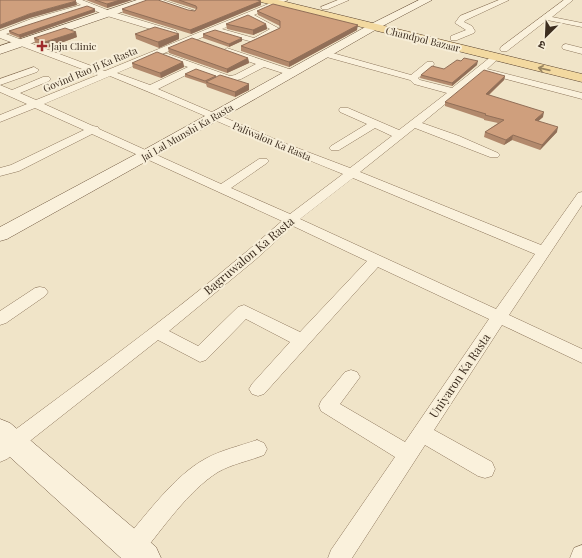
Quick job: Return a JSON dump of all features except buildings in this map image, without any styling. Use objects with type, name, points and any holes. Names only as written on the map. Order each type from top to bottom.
[{"type":"main road","points":[[0,50],[107,12],[147,0]]},
{"type":"main road","name":"Chandpol Bazaar","points":[[265,0],[281,2],[380,24],[500,53],[582,68]]},
{"type":"main road","name":"Chandpol Bazaar","points":[[294,0],[325,7],[380,24],[454,38],[582,78]]},
{"type":"main road","name":"Jai Lal Munshi Ka Rasta","points":[[0,235],[380,24],[427,0]]},
{"type":"main road","points":[[4,442],[139,552]]},
{"type":"street","points":[[76,0],[107,12],[203,43]]},
{"type":"street","points":[[156,0],[192,11]]},
{"type":"street","points":[[325,7],[345,0]]},
{"type":"street","points":[[454,38],[471,31],[469,28],[459,23],[463,18],[505,0]]},
{"type":"street","name":"Bagruwalon Ka Rasta","points":[[4,442],[157,332],[250,257],[291,220],[414,124],[500,53],[569,0]]},
{"type":"street","name":"Govind Rao Ji Ka Rasta","points":[[0,119],[190,38],[281,2]]},
{"type":"street","points":[[0,35],[34,21],[88,5]]},
{"type":"street","points":[[229,52],[276,29],[248,15]]},
{"type":"street","points":[[546,18],[582,25]]},
{"type":"street","points":[[214,29],[253,40]]},
{"type":"street","name":"Paliwalon Ka Rasta","points":[[0,35],[104,74],[109,73],[150,89],[280,145],[544,252]]},
{"type":"street","points":[[216,47],[292,73]]},
{"type":"street","points":[[566,47],[582,51]]},
{"type":"street","points":[[157,53],[229,79],[238,78],[264,63]]},
{"type":"street","points":[[326,54],[413,78],[417,82],[454,92]]},
{"type":"street","points":[[413,78],[430,64]]},
{"type":"street","points":[[150,89],[195,67]]},
{"type":"street","points":[[480,69],[552,90],[582,96]]},
{"type":"street","points":[[0,82],[34,70]]},
{"type":"street","points":[[6,90],[46,79]]},
{"type":"street","points":[[6,90],[94,129],[146,155],[291,220],[582,356]]},
{"type":"street","points":[[344,110],[400,135]]},
{"type":"street","points":[[334,148],[374,124]]},
{"type":"street","points":[[414,124],[448,135],[494,155]]},
{"type":"street","points":[[0,172],[15,168],[94,129]]},
{"type":"street","points":[[221,188],[263,161]]},
{"type":"street","name":"Uniyaron Ka Rasta","points":[[339,558],[499,317],[582,196]]},
{"type":"street","points":[[258,389],[376,260]]},
{"type":"street","points":[[0,319],[40,292]]},
{"type":"street","points":[[157,332],[200,355],[244,311],[302,341]]},
{"type":"street","points":[[351,377],[328,406],[408,454]]},
{"type":"street","points":[[422,433],[484,469]]},
{"type":"street","points":[[139,552],[187,486],[206,469],[228,459],[257,449]]},
{"type":"place","name":"Jaju Clinic","points":[[42,46]]}]
